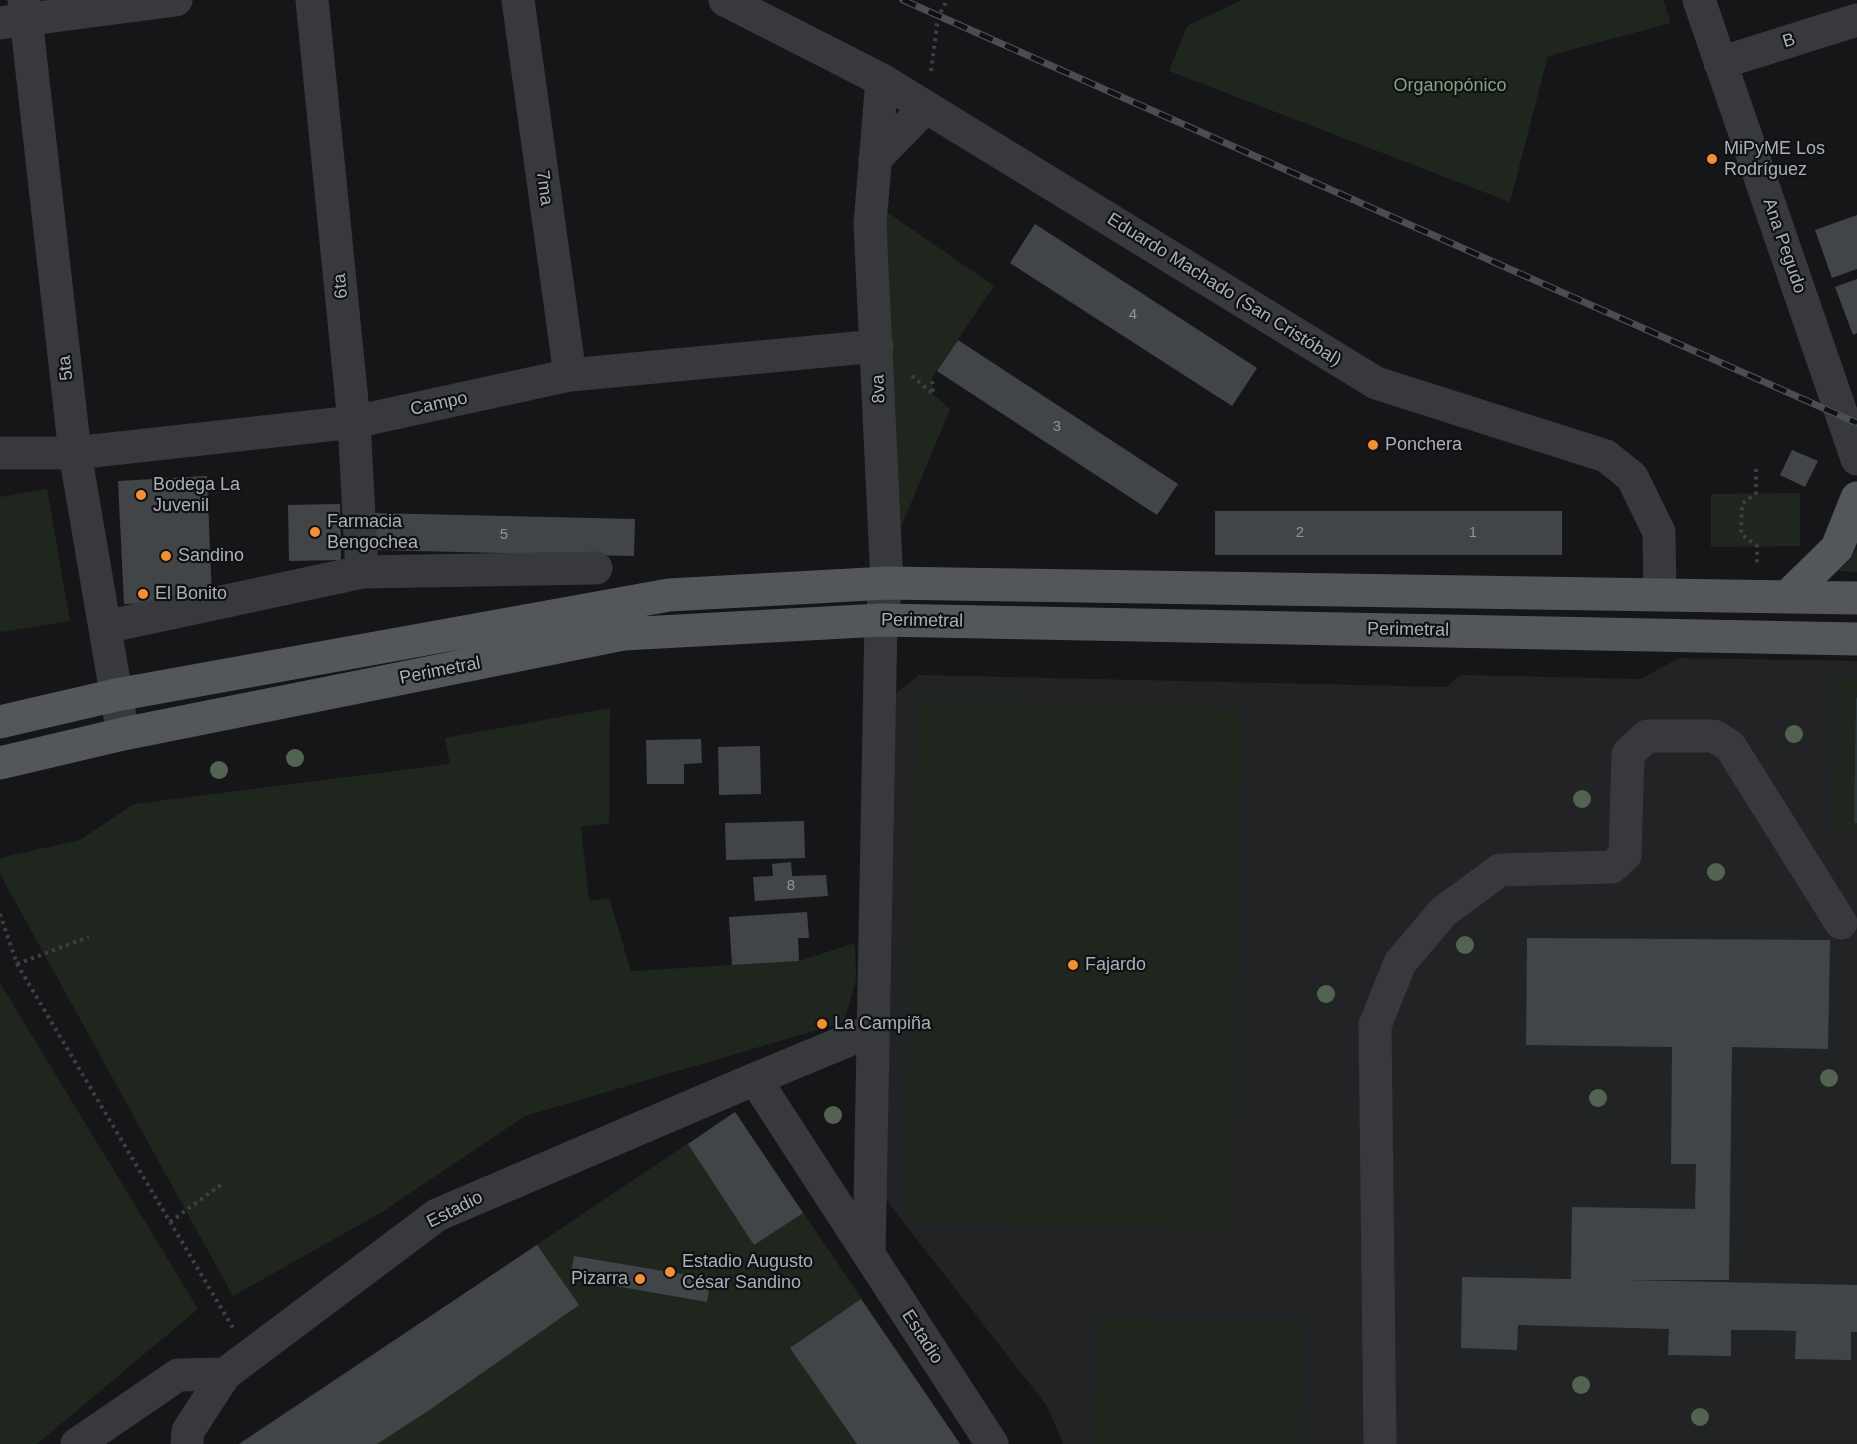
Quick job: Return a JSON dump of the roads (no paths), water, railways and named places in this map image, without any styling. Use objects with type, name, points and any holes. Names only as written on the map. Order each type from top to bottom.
[{"type":"main road","points":[[1787,597],[1837,548],[1857,498]]},
{"type":"main road","name":"Perimetral","points":[[0,722],[116,695],[669,595],[887,583],[1857,598]]},
{"type":"main road","points":[[1813,638],[1857,607]]},
{"type":"main road","name":"Perimetral","points":[[0,763],[123,735],[622,634],[881,620],[1857,639]]},
{"type":"street","points":[[17,14],[176,0]]},
{"type":"street","name":"6ta","points":[[312,0],[354,422],[362,572]]},
{"type":"street","name":"7ma","points":[[518,0],[570,375]]},
{"type":"street","name":"Eduardo Machado (San Cristóbal)","points":[[725,0],[882,81],[1376,383],[1606,456],[1632,477],[1659,532],[1660,595]]},
{"type":"street","name":"Ana Pegudo","points":[[1699,0],[1857,459]]},
{"type":"street","name":"5ta","points":[[17,14],[75,453],[123,735]]},
{"type":"street","name":"B","points":[[1720,63],[1857,20]]},
{"type":"street","name":"8va","points":[[869,1255],[881,620],[887,583],[878,346],[870,224],[882,81]]},
{"type":"street","points":[[875,159],[926,107]]},
{"type":"street","name":"Campo","points":[[0,453],[75,453],[354,422],[570,375],[878,346]]},
{"type":"street","points":[[105,627],[362,572],[596,568]]},
{"type":"street","points":[[1380,1444],[1375,1025],[1400,963],[1443,912],[1500,870],[1612,867],[1625,855],[1628,754],[1647,736],[1714,736],[1730,746],[1841,923]]},
{"type":"street","name":"Estadio","points":[[187,1444],[188,1431],[225,1374],[437,1215],[873,1030]]},
{"type":"street","name":"Estadio","points":[[755,1079],[992,1444]]},
{"type":"street","points":[[77,1444],[118,1431],[178,1375],[225,1374]]},
{"type":"railway","points":[[903,0],[1857,423]]},
{"type":"place","name":"MiPyME Los Rodríguez","points":[[1712,159]]},
{"type":"place","name":"Ponchera","points":[[1373,445]]},
{"type":"place","name":"Bodega La Juvenil","points":[[141,495]]},
{"type":"place","name":"Farmacia Bengochea","points":[[315,532]]},
{"type":"place","name":"Sandino","points":[[166,556]]},
{"type":"place","name":"El Bonito","points":[[143,594]]},
{"type":"place","name":"Fajardo","points":[[1073,965]]},
{"type":"place","name":"La Campiña","points":[[822,1024]]},
{"type":"place","name":"Estadio Augusto César Sandino","points":[[670,1272]]},
{"type":"place","name":"Pizarra","points":[[640,1279]]},
{"type":"park label","name":"Organopónico","points":[[1450,86]]}]
